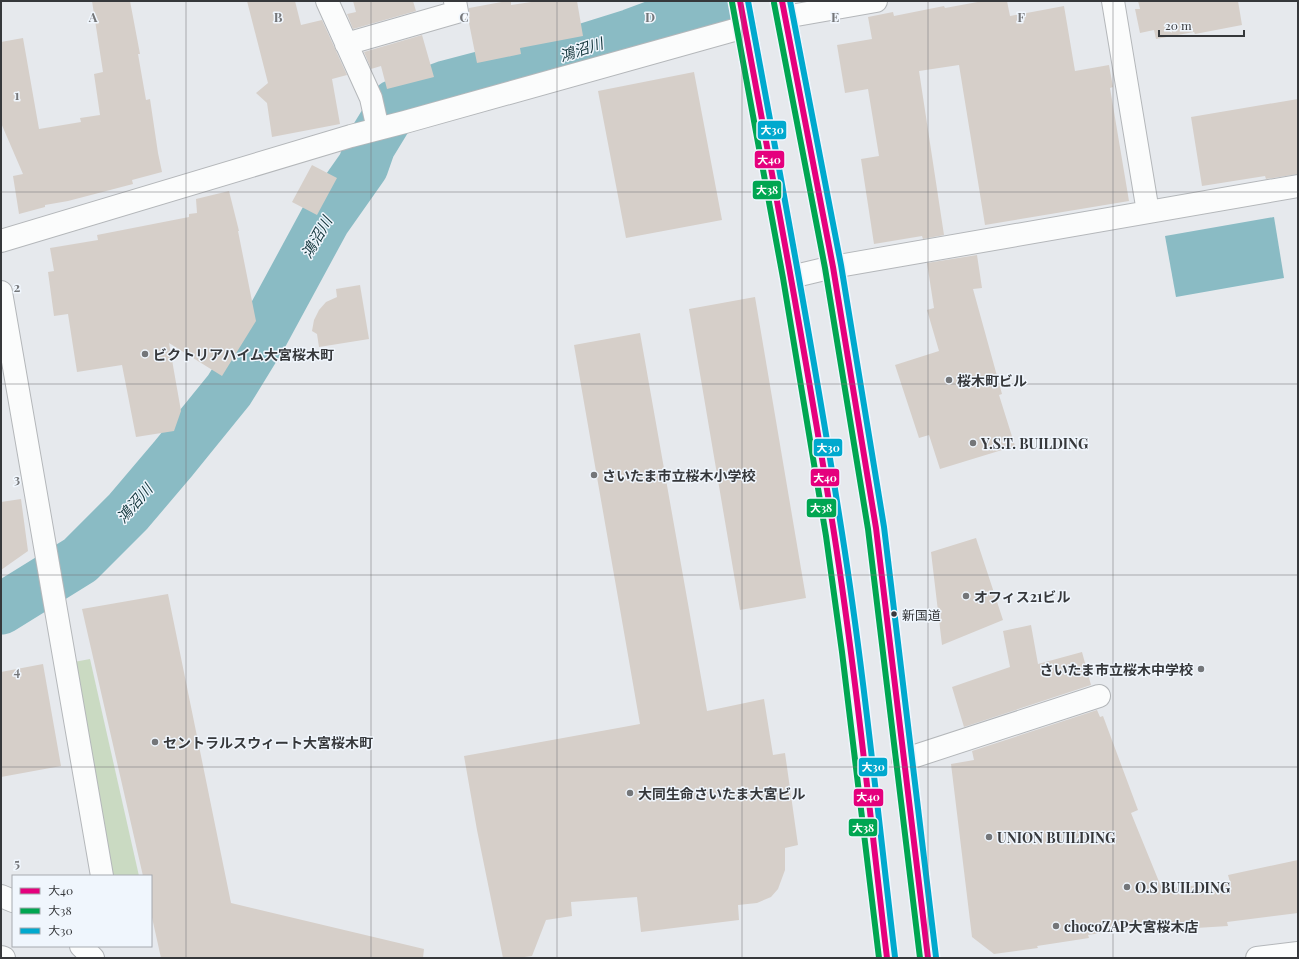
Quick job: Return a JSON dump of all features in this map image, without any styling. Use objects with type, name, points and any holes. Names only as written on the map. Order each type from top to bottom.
[{"type":"main road","points":[[327,1],[371,98],[378,129]]},
{"type":"main road","points":[[346,44],[457,12],[455,1]]},
{"type":"main road","points":[[876,1],[783,7],[833,267],[876,528],[891,642],[928,958]]},
{"type":"main road","points":[[1113,1],[1148,212]]},
{"type":"main road","points":[[1,241],[351,136],[405,122],[743,14],[791,277],[834,535],[850,651],[887,958]]},
{"type":"main road","points":[[791,277],[833,267],[1298,186]]},
{"type":"main road","points":[[1,292],[102,875]]},
{"type":"main road","points":[[904,760],[1099,696]]},
{"type":"main road","points":[[1,896],[12,901]]},
{"type":"main road","points":[[82,947],[93,958]]},
{"type":"main road","points":[[1258,958],[1298,953]]},
{"type":"green space","points":[[90,659],[139,875],[112,875],[74,662]]},
{"type":"water","points":[[1274,217],[1284,278],[1176,297],[1165,236]]},
{"type":"building","points":[[92,1],[130,1],[140,54],[138,54],[146,100],[150,99],[162,172],[132,180],[133,184],[68,201],[45,205],[45,207],[19,214],[13,176],[23,174],[1,123],[1,42],[23,38],[39,129],[81,122],[80,118],[100,115],[94,74],[103,72]]},
{"type":"building","points":[[247,1],[295,1],[301,25],[322,20],[347,75],[332,79],[340,124],[272,137],[267,103],[256,93],[268,83]]},
{"type":"building","points":[[353,1],[413,1],[416,11],[353,29],[347,14],[356,12]]},
{"type":"building","points":[[511,1],[511,5],[538,1],[577,1],[583,36],[520,48],[521,54],[477,63],[468,18],[469,8]]},
{"type":"building","points":[[983,1],[1007,1],[1010,16],[1064,6],[1075,71],[1109,65],[1113,87],[1110,88],[1129,201],[985,225],[959,65],[919,71],[944,235],[923,239],[922,236],[874,244],[861,159],[879,156],[868,89],[845,93],[837,45],[872,39],[868,17],[893,12],[894,16],[944,6],[945,8]]},
{"type":"building","points":[[1138,1],[1238,1],[1242,25],[1195,34],[1194,32],[1156,39],[1154,30],[1140,33],[1135,9],[1140,9]]},
{"type":"building","points":[[422,35],[434,77],[387,89],[381,66],[371,69],[364,52]]},
{"type":"building","points":[[694,72],[722,220],[626,238],[598,91]]},
{"type":"building","points":[[1298,99],[1298,174],[1266,179],[1265,176],[1202,186],[1191,117]]},
{"type":"building","points":[[312,165],[337,178],[317,215],[292,202]]},
{"type":"building","points":[[229,191],[239,231],[256,321],[222,376],[169,343],[181,411],[174,431],[136,437],[122,365],[77,372],[68,314],[54,316],[48,272],[54,271],[50,248],[98,240],[97,235],[189,217],[189,214],[197,213],[196,199]]},
{"type":"building","name":"桜木町ビル","points":[[977,255],[982,288],[973,289],[1002,394],[999,395],[1015,446],[940,469],[929,435],[919,438],[895,365],[939,351],[927,310],[934,308],[927,263]]},
{"type":"building","points":[[360,285],[369,339],[319,347],[317,334],[312,331],[314,320],[319,310],[326,302],[337,297],[336,289]]},
{"type":"building","points":[[755,297],[806,598],[740,610],[689,309]]},
{"type":"building","name":"大同生命さいたま大宮ビル","points":[[640,333],[707,711],[764,699],[773,755],[785,753],[798,845],[785,848],[785,870],[778,889],[771,897],[757,903],[738,905],[739,920],[641,932],[637,897],[571,902],[572,916],[546,920],[532,956],[503,958],[477,830],[464,756],[640,724],[574,345]]},
{"type":"building","points":[[21,499],[28,551],[1,570],[1,502]]},
{"type":"building","name":"オフィス21ビル","points":[[976,538],[1003,620],[942,645],[931,552]]},
{"type":"building","name":"セントラルスウィート大宮桜木町","points":[[168,594],[231,903],[424,949],[423,958],[161,958],[152,918],[152,875],[143,875],[82,609]]},
{"type":"building","points":[[1031,625],[1038,664],[1082,652],[1091,685],[964,727],[952,687],[1010,667],[1003,631]]},
{"type":"building","points":[[43,664],[61,766],[1,777],[1,672]]},
{"type":"building","points":[[1097,710],[1100,717],[1103,716],[1138,810],[1131,813],[1162,889],[1230,882],[1228,875],[1298,860],[1298,913],[1227,922],[1228,926],[1180,929],[1179,921],[1088,935],[1089,938],[1037,946],[1038,948],[994,954],[972,937],[951,764],[974,760],[972,751]]},
{"type":"waterway","name":"鴻沼川","points":[[1,609],[80,560],[128,512],[229,390],[261,338],[325,220],[363,166],[370,146],[395,105],[446,86],[568,54],[632,34],[720,1]]},
{"type":"transit line","name":"大40","points":[[740,1],[801,333],[834,533],[856,692],[887,958]]},
{"type":"transit line","name":"大30","points":[[748,1],[809,333],[842,533],[864,692],[895,957]]},
{"type":"transit line","name":"大40","points":[[782,1],[833,267],[876,528],[928,958]]},
{"type":"transit line","name":"大30","points":[[790,1],[841,265],[884,527],[936,957]]},
{"type":"transit line","name":"大38","points":[[732,2],[783,278],[826,536],[842,652],[879,958]]},
{"type":"transit line","name":"大38","points":[[774,3],[825,268],[868,529],[920,958]]},
{"type":"place","name":"ビクトリアハイム大宮桜木町","points":[[145,354]]},
{"type":"place","name":"桜木町ビル","points":[[949,380]]},
{"type":"place","name":"Y.S.T. BUILDING","points":[[973,443]]},
{"type":"place","name":"さいたま市立桜木小学校","points":[[594,475]]},
{"type":"place","name":"オフィス21ビル","points":[[966,596]]},
{"type":"place","name":"新国道","points":[[894,614]]},
{"type":"place","name":"さいたま市立桜木中学校","points":[[1201,669]]},
{"type":"place","name":"セントラルスウィート大宮桜木町","points":[[155,742]]},
{"type":"place","name":"大同生命さいたま大宮ビル","points":[[630,793]]},
{"type":"place","name":"UNION BUILDING","points":[[989,837]]},
{"type":"place","name":"O.S BUILDING","points":[[1127,887]]},
{"type":"place","name":"chocoZAP大宮桜木店","points":[[1056,926]]}]
